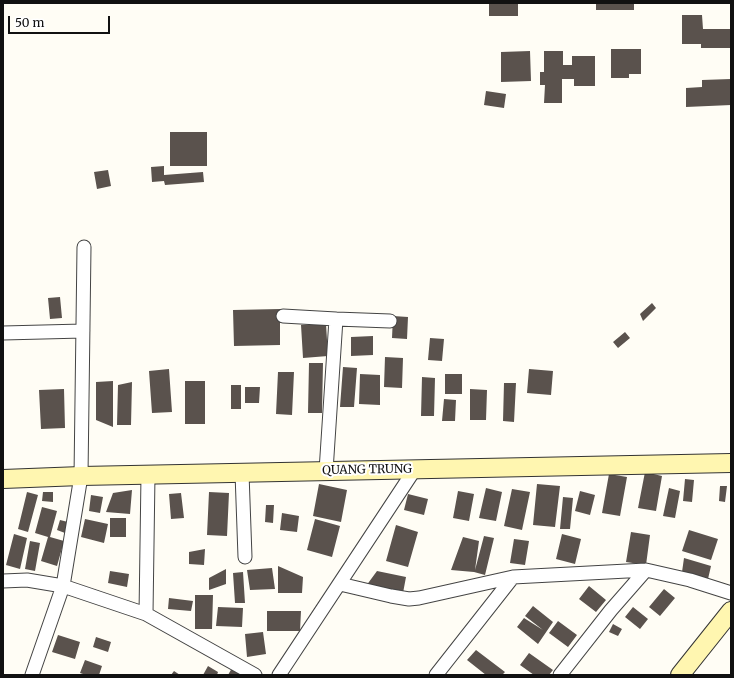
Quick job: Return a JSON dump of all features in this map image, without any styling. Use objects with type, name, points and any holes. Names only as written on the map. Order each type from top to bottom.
[{"type":"main road","name":"QUANG TRUNG","points":[[3,479],[81,476],[731,463]]},
{"type":"main road","points":[[680,675],[731,611]]},
{"type":"street","points":[[32,675],[63,586],[81,476],[84,247]]},
{"type":"street","points":[[283,316],[390,321]]},
{"type":"street","points":[[326,471],[336,319]]},
{"type":"street","points":[[3,333],[83,331]]},
{"type":"street","points":[[279,675],[415,469]]},
{"type":"street","points":[[242,473],[245,557]]},
{"type":"street","points":[[146,614],[148,475]]},
{"type":"street","points":[[340,584],[409,599],[513,577],[646,570],[690,580],[731,593]]},
{"type":"street","points":[[560,675],[646,570]]},
{"type":"street","points":[[436,675],[513,577]]},
{"type":"street","points":[[3,581],[27,580],[63,586],[146,614],[255,675]]},
{"type":"building","points":[[489,3],[518,3],[518,16],[489,16]]},
{"type":"building","points":[[596,3],[634,3],[634,10],[596,10]]},
{"type":"building","points":[[682,15],[702,15],[703,29],[731,29],[731,48],[701,48],[701,44],[682,44]]},
{"type":"building","points":[[611,49],[641,49],[641,74],[629,74],[629,78],[611,78]]},
{"type":"building","points":[[530,51],[531,81],[501,82],[501,52]]},
{"type":"building","points":[[544,51],[563,51],[563,65],[572,65],[572,56],[595,56],[595,86],[574,86],[574,79],[562,79],[562,103],[544,103],[545,85],[540,85],[540,72],[544,72]]},
{"type":"building","points":[[731,79],[731,105],[686,107],[686,88],[702,87],[702,80]]},
{"type":"building","points":[[486,91],[506,94],[504,108],[484,105]]},
{"type":"building","points":[[170,132],[207,132],[207,166],[170,166]]},
{"type":"building","points":[[164,166],[164,175],[203,172],[204,182],[165,185],[164,181],[152,182],[151,167]]},
{"type":"building","points":[[108,170],[111,186],[97,189],[94,172]]},
{"type":"building","points":[[60,297],[62,318],[50,319],[48,298]]},
{"type":"building","points":[[652,303],[656,308],[643,321],[640,314]]},
{"type":"building","points":[[280,309],[280,345],[234,346],[233,310]]},
{"type":"building","points":[[393,316],[408,317],[407,339],[392,338]]},
{"type":"building","points":[[326,324],[328,356],[303,358],[301,325]]},
{"type":"building","points":[[625,332],[630,338],[618,348],[613,342]]},
{"type":"building","points":[[373,336],[373,355],[351,356],[351,337]]},
{"type":"building","points":[[430,338],[444,339],[442,361],[428,360]]},
{"type":"building","points":[[385,357],[403,358],[402,388],[384,387]]},
{"type":"building","points":[[309,363],[323,363],[322,413],[308,413]]},
{"type":"building","points":[[343,367],[357,368],[354,407],[340,407]]},
{"type":"building","points":[[169,369],[172,412],[152,413],[149,371]]},
{"type":"building","points":[[529,369],[553,371],[551,395],[527,393]]},
{"type":"building","points":[[278,372],[294,372],[292,415],[276,414]]},
{"type":"building","points":[[360,374],[380,375],[380,405],[359,404]]},
{"type":"building","points":[[445,374],[462,374],[462,394],[445,394]]},
{"type":"building","points":[[422,377],[435,378],[434,416],[421,416]]},
{"type":"building","points":[[113,381],[113,427],[96,420],[96,382]]},
{"type":"building","points":[[185,381],[205,381],[205,424],[185,424]]},
{"type":"building","points":[[132,382],[131,425],[117,425],[118,385]]},
{"type":"building","points":[[504,383],[516,383],[514,422],[503,421]]},
{"type":"building","points":[[231,385],[241,385],[241,409],[231,409]]},
{"type":"building","points":[[245,387],[260,387],[259,403],[245,403]]},
{"type":"building","points":[[64,389],[65,428],[41,429],[39,390]]},
{"type":"building","points":[[470,389],[487,390],[486,420],[470,420]]},
{"type":"building","points":[[444,399],[456,400],[455,421],[442,421]]},
{"type":"building","points":[[645,472],[662,476],[656,511],[638,508]]},
{"type":"building","points":[[609,474],[627,477],[620,516],[602,513]]},
{"type":"building","points":[[685,479],[694,480],[692,502],[683,501]]},
{"type":"building","points":[[319,484],[347,490],[341,522],[313,516]]},
{"type":"building","points":[[537,484],[560,486],[555,527],[533,525]]},
{"type":"building","points":[[720,486],[727,486],[725,502],[719,501]]},
{"type":"building","points":[[486,488],[502,492],[496,521],[479,518]]},
{"type":"building","points":[[669,488],[680,491],[675,518],[663,516]]},
{"type":"building","points":[[512,489],[530,492],[522,530],[504,526]]},
{"type":"building","points":[[132,490],[130,514],[106,512],[113,493]]},
{"type":"building","points":[[458,491],[474,494],[469,521],[453,518]]},
{"type":"building","points":[[580,491],[595,495],[590,515],[575,511]]},
{"type":"building","points":[[27,492],[38,495],[28,532],[18,529]]},
{"type":"building","points":[[43,492],[53,492],[53,502],[42,501]]},
{"type":"building","points":[[209,492],[229,493],[227,536],[207,535]]},
{"type":"building","points":[[181,493],[184,518],[171,519],[169,494]]},
{"type":"building","points":[[408,494],[428,499],[424,515],[404,510]]},
{"type":"building","points":[[91,495],[103,497],[100,513],[89,511]]},
{"type":"building","points":[[563,497],[573,498],[570,529],[560,529]]},
{"type":"building","points":[[266,505],[274,505],[273,523],[265,522]]},
{"type":"building","points":[[42,507],[57,511],[50,537],[64,541],[57,566],[41,561],[48,537],[35,533]]},
{"type":"building","points":[[282,513],[299,516],[297,532],[280,530]]},
{"type":"building","points":[[110,518],[126,518],[126,537],[110,537]]},
{"type":"building","points":[[85,519],[108,524],[104,543],[81,537]]},
{"type":"building","points":[[315,519],[340,526],[332,557],[307,550]]},
{"type":"building","points":[[60,520],[68,522],[65,533],[57,530]]},
{"type":"building","points":[[396,525],[418,532],[408,567],[386,561]]},
{"type":"building","points":[[689,530],[718,539],[711,560],[682,551]]},
{"type":"building","points":[[631,532],[650,535],[646,565],[626,562]]},
{"type":"building","points":[[14,534],[27,538],[20,569],[6,565]]},
{"type":"building","points":[[562,534],[581,539],[575,564],[556,559]]},
{"type":"building","points":[[484,536],[494,538],[485,575],[474,572],[451,570],[463,537],[479,541],[475,570]]},
{"type":"building","points":[[514,539],[529,541],[525,565],[510,563]]},
{"type":"building","points":[[30,541],[40,543],[35,571],[25,569]]},
{"type":"building","points":[[205,549],[204,565],[189,564],[189,552]]},
{"type":"building","points":[[684,558],[711,566],[708,579],[682,572]]},
{"type":"building","points":[[278,566],[303,577],[302,593],[278,593]]},
{"type":"building","points":[[272,568],[275,589],[250,590],[247,570]]},
{"type":"building","points":[[226,569],[226,584],[209,590],[209,578]]},
{"type":"building","points":[[110,571],[129,574],[127,587],[108,583]]},
{"type":"building","points":[[377,571],[406,577],[403,593],[366,586]]},
{"type":"building","points":[[243,572],[245,603],[235,603],[233,573]]},
{"type":"building","points":[[589,586],[606,600],[596,612],[579,599]]},
{"type":"building","points":[[664,589],[675,598],[660,616],[649,607]]},
{"type":"building","points":[[195,595],[213,595],[212,629],[195,629]]},
{"type":"building","points":[[169,598],[193,601],[191,611],[168,609]]},
{"type":"building","points":[[533,606],[553,622],[538,644],[517,627],[524,618],[543,630],[525,616]]},
{"type":"building","points":[[218,607],[243,608],[242,627],[216,626]]},
{"type":"building","points":[[633,607],[648,619],[640,629],[625,617]]},
{"type":"building","points":[[267,611],[301,611],[300,631],[267,631]]},
{"type":"building","points":[[558,621],[577,635],[568,647],[549,633]]},
{"type":"building","points":[[613,624],[622,629],[618,636],[609,632]]},
{"type":"building","points":[[263,632],[266,654],[247,657],[245,634]]},
{"type":"building","points":[[58,635],[80,642],[75,659],[52,652]]},
{"type":"building","points":[[96,637],[111,642],[108,652],[93,647]]},
{"type":"building","points":[[476,650],[505,672],[502,675],[486,675],[467,660]]},
{"type":"building","points":[[529,653],[553,670],[549,675],[534,675],[520,665]]},
{"type":"building","points":[[85,660],[102,666],[99,675],[86,675],[80,673]]},
{"type":"building","points":[[208,666],[218,672],[217,675],[203,675]]},
{"type":"building","points":[[232,668],[245,675],[228,675]]},
{"type":"building","points":[[174,671],[180,675],[171,675]]}]
